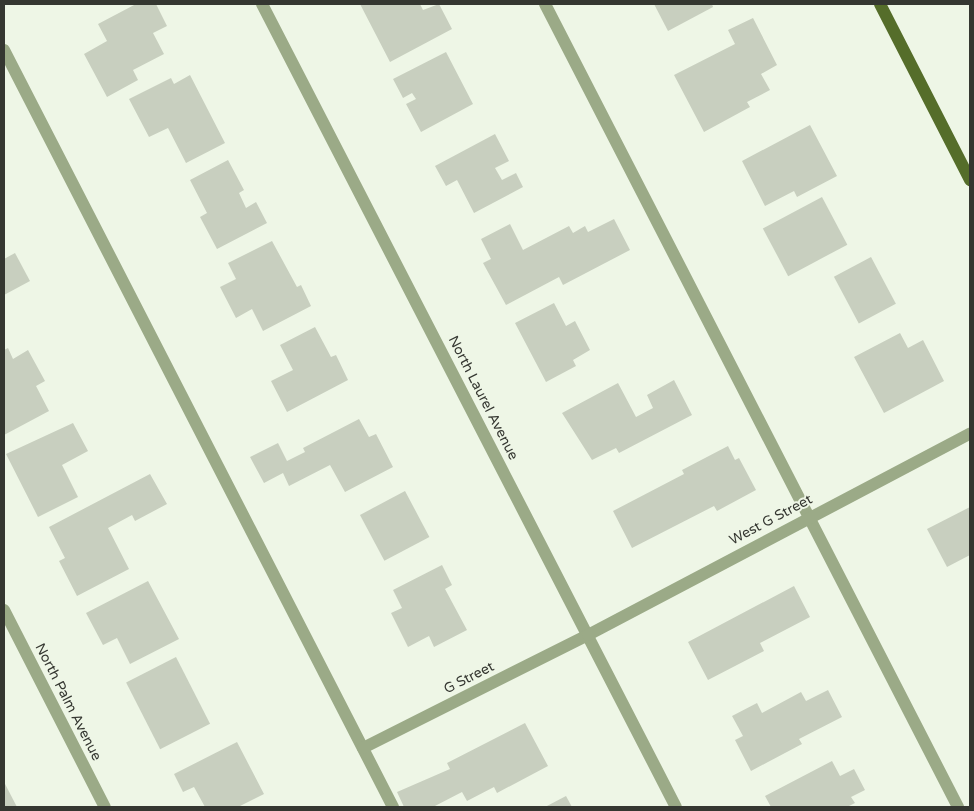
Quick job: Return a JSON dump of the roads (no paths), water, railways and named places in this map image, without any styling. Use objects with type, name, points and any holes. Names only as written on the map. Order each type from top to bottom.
[{"type":"main road","points":[[880,4],[969,175]]},
{"type":"street","name":"North Laurel Avenue","points":[[262,4],[676,807]]},
{"type":"street","points":[[545,4],[958,807]]},
{"type":"street","points":[[4,50],[393,807]]},
{"type":"street","name":"West G Street","points":[[588,635],[808,517],[970,434]]},
{"type":"street","name":"North Palm Avenue","points":[[4,610],[105,807]]},
{"type":"street","name":"G Street","points":[[363,748],[588,635]]}]
